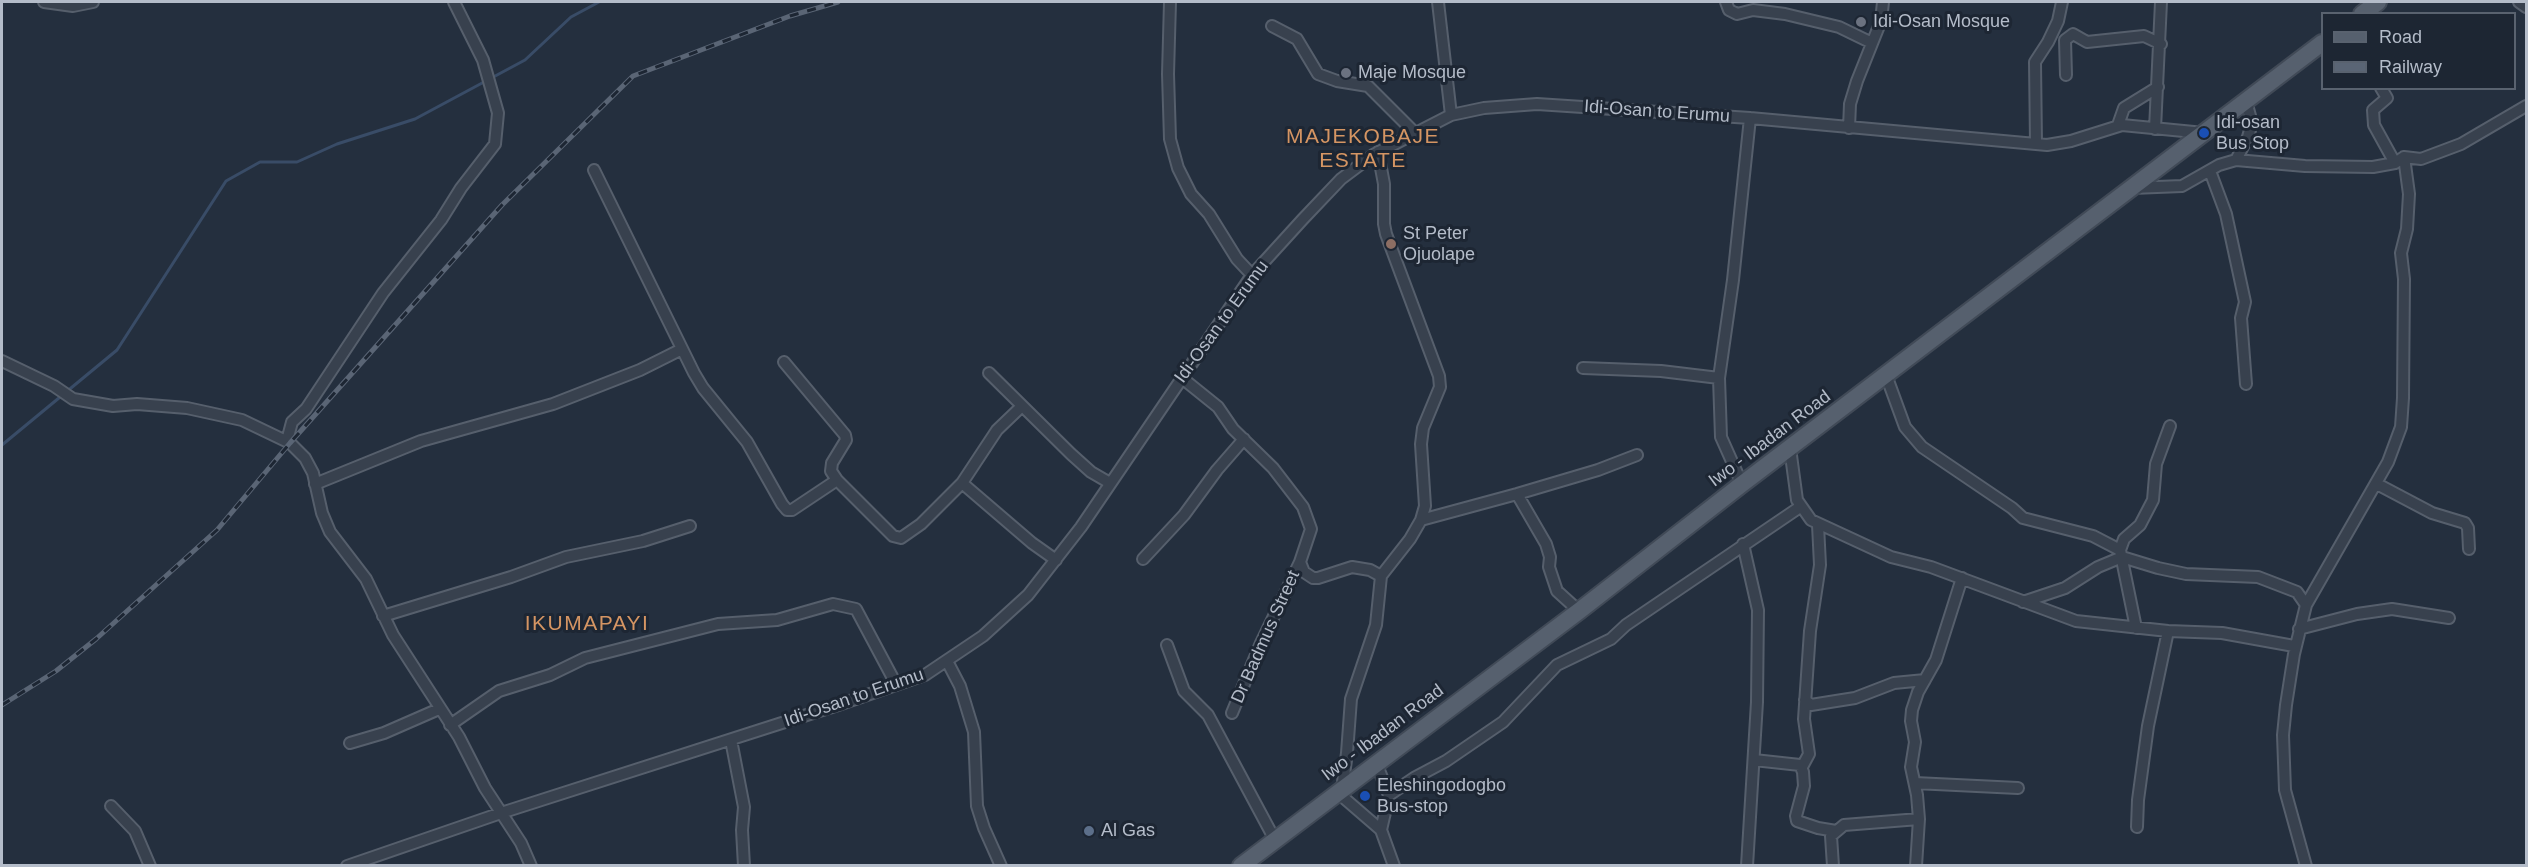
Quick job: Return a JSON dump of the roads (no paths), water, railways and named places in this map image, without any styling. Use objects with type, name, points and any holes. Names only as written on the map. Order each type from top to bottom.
[{"type":"main road","points":[[2365,12],[2378,2]]},
{"type":"main road","name":"Iwo - Ibadan Road","points":[[1240,866],[1580,611],[1742,484],[2321,45]]},
{"type":"street","points":[[44,2],[73,6],[93,2]]},
{"type":"street","points":[[290,443],[288,437],[292,422],[306,409],[383,293],[441,220],[461,188],[495,144],[498,113],[483,60],[454,2]]},
{"type":"street","points":[[1170,2],[1168,74],[1170,139],[1178,168],[1191,194],[1209,214],[1237,259],[1252,275]]},
{"type":"street","points":[[1438,2],[1452,115]]},
{"type":"street","points":[[1726,2],[1729,10],[1737,14],[1753,10],[1785,14],[1839,27],[1872,43]]},
{"type":"street","points":[[1849,128],[1850,104],[1881,21],[1883,2]]},
{"type":"street","points":[[2036,144],[2035,62],[2058,21],[2062,2]]},
{"type":"street","points":[[2156,129],[2161,2]]},
{"type":"street","points":[[2519,2],[2526,7]]},
{"type":"street","points":[[1272,26],[1297,39],[1318,74],[1337,81],[1368,86],[1414,132]]},
{"type":"street","points":[[2066,75],[2065,40],[2073,34],[2087,42],[2144,36],[2161,44]]},
{"type":"street","points":[[2118,125],[2124,108],[2158,87]]},
{"type":"street","points":[[2306,866],[2285,790],[2283,735],[2296,641],[2306,605],[2335,552],[2377,484],[2396,444],[2401,427],[2404,279],[2401,253],[2407,229],[2409,194],[2400,160],[2374,125],[2373,110],[2387,98],[2381,90]]},
{"type":"street","points":[[2236,160],[2248,137],[2252,123],[2246,101]]},
{"type":"street","name":"Idi-Osan to Erumu","points":[[347,866],[501,813],[925,675],[947,661],[983,636],[1028,595],[1081,527],[1252,275],[1341,178],[1378,152],[1452,115],[1484,108],[1537,104],[1750,118],[2047,145],[2072,141],[2118,125],[2204,133]]},
{"type":"street","points":[[2132,188],[2182,186],[2220,165],[2236,160],[2305,166],[2373,167],[2400,160],[2421,159],[2461,144],[2526,106]]},
{"type":"street","points":[[1742,484],[1721,437],[1719,378],[1733,280],[1750,118]]},
{"type":"street","points":[[1378,152],[1384,184],[1386,234],[1439,376],[1440,387],[1423,428],[1421,444],[1425,506],[1421,520],[1410,538],[1381,576],[1376,626],[1351,699],[1347,753],[1339,791],[1381,830],[1394,866]]},
{"type":"street","points":[[594,170],[655,297],[704,388],[747,442],[787,510],[803,505],[818,491],[837,480]]},
{"type":"street","points":[[2210,171],[2226,214],[2245,302],[2241,318],[2246,384]]},
{"type":"street","points":[[315,484],[421,441],[553,404],[639,370],[682,349]]},
{"type":"street","points":[[2,361],[54,386],[73,399],[113,405],[136,404],[187,408],[242,420],[290,443],[306,458],[313,473],[330,532],[366,579],[383,616],[521,843],[531,866]]},
{"type":"street","points":[[784,362],[844,435],[846,440],[832,463],[831,471],[837,480],[893,536],[901,538],[921,524],[962,483],[997,430],[1022,407]]},
{"type":"street","points":[[1583,368],[1661,371],[1719,378]]},
{"type":"street","points":[[989,374],[1091,472],[1110,483]]},
{"type":"street","points":[[1886,375],[1905,427],[1922,447],[2012,508],[2023,519],[2077,530],[2093,536],[2121,553],[2158,568],[2186,574],[2258,578],[2297,592],[2315,590]]},
{"type":"street","points":[[1143,559],[1184,515],[1217,470],[1244,439],[1233,429],[1218,407],[1182,378]]},
{"type":"street","points":[[2136,628],[2121,553],[2124,539],[2140,525],[2153,500],[2156,464],[2170,426]]},
{"type":"street","name":"Dr Badmus Street","points":[[1232,713],[1310,535],[1309,520],[1303,507],[1273,468],[1244,439]]},
{"type":"street","points":[[1790,448],[1800,507],[1818,525],[1891,557],[1931,567],[2076,621],[2296,641],[2357,614],[2392,609],[2449,618]]},
{"type":"street","points":[[1421,520],[1517,495],[1598,470],[1637,455]]},
{"type":"street","points":[[962,483],[1032,543],[1056,560]]},
{"type":"street","points":[[2377,484],[2432,513],[2465,523],[2468,528],[2469,549]]},
{"type":"street","points":[[1517,495],[1546,544],[1550,557],[1549,567],[1557,591],[1580,611]]},
{"type":"street","points":[[1389,795],[1446,761],[1503,722],[1557,665],[1611,639],[1626,625],[1800,507]]},
{"type":"street","points":[[1818,525],[1820,566],[1810,631],[1805,700],[1804,732],[1809,754],[1802,767],[1804,786],[1796,816],[1797,821],[1836,831]]},
{"type":"street","points":[[383,616],[511,577],[566,557],[643,541],[690,526]]},
{"type":"street","points":[[1743,544],[1758,610],[1757,702],[1747,866]]},
{"type":"street","points":[[2023,602],[2065,588],[2121,553]]},
{"type":"street","points":[[1300,562],[1304,572],[1313,578],[1352,567],[1370,570],[1381,576]]},
{"type":"street","points":[[1916,866],[1919,819],[1911,767],[1915,742],[1911,721],[1918,692],[1936,660],[1962,578]]},
{"type":"street","points":[[2297,592],[2306,605]]},
{"type":"street","points":[[450,725],[499,691],[550,675],[585,658],[718,624],[777,620],[833,604],[856,609],[896,684]]},
{"type":"street","points":[[2137,827],[2138,800],[2148,726],[2168,631]]},
{"type":"street","points":[[1167,645],[1184,691],[1208,715],[1275,840]]},
{"type":"street","points":[[947,661],[960,686],[974,732],[977,806],[1001,866]]},
{"type":"street","points":[[1805,700],[1811,705],[1845,700],[1894,683],[1925,680]]},
{"type":"street","points":[[350,743],[384,733],[439,709]]},
{"type":"street","points":[[731,740],[744,807],[742,830],[744,866]]},
{"type":"street","points":[[1754,760],[1796,763],[1802,767]]},
{"type":"street","points":[[1376,763],[1389,795],[1381,830]]},
{"type":"street","points":[[1915,783],[2018,788]]},
{"type":"street","points":[[111,806],[135,831],[150,866]]},
{"type":"street","points":[[1833,866],[1831,836],[1844,825],[1919,819]]},
{"type":"waterway","points":[[2,445],[117,350],[226,181],[260,162],[297,162],[337,144],[415,119],[525,60],[571,17],[599,2]]},
{"type":"railway","points":[[2,705],[56,671],[96,639],[217,530],[290,443],[502,205],[633,76],[790,16],[838,2]]},
{"type":"place","name":"Idi-Osan Mosque","points":[[1861,22]]},
{"type":"place","name":"Maje Mosque","points":[[1346,73]]},
{"type":"place","name":"Idi-osan Bus Stop","points":[[2204,133]]},
{"type":"place","name":"St Peter Ojuolape","points":[[1391,244]]},
{"type":"place","name":"Eleshingodogbo Bus-stop","points":[[1365,796]]},
{"type":"place","name":"Al Gas","points":[[1089,831]]},
{"type":"district","name":"MAJEKOBAJE ESTATE","points":[[1363,149]]},
{"type":"district","name":"IKUMAPAYI","points":[[587,624]]}]
